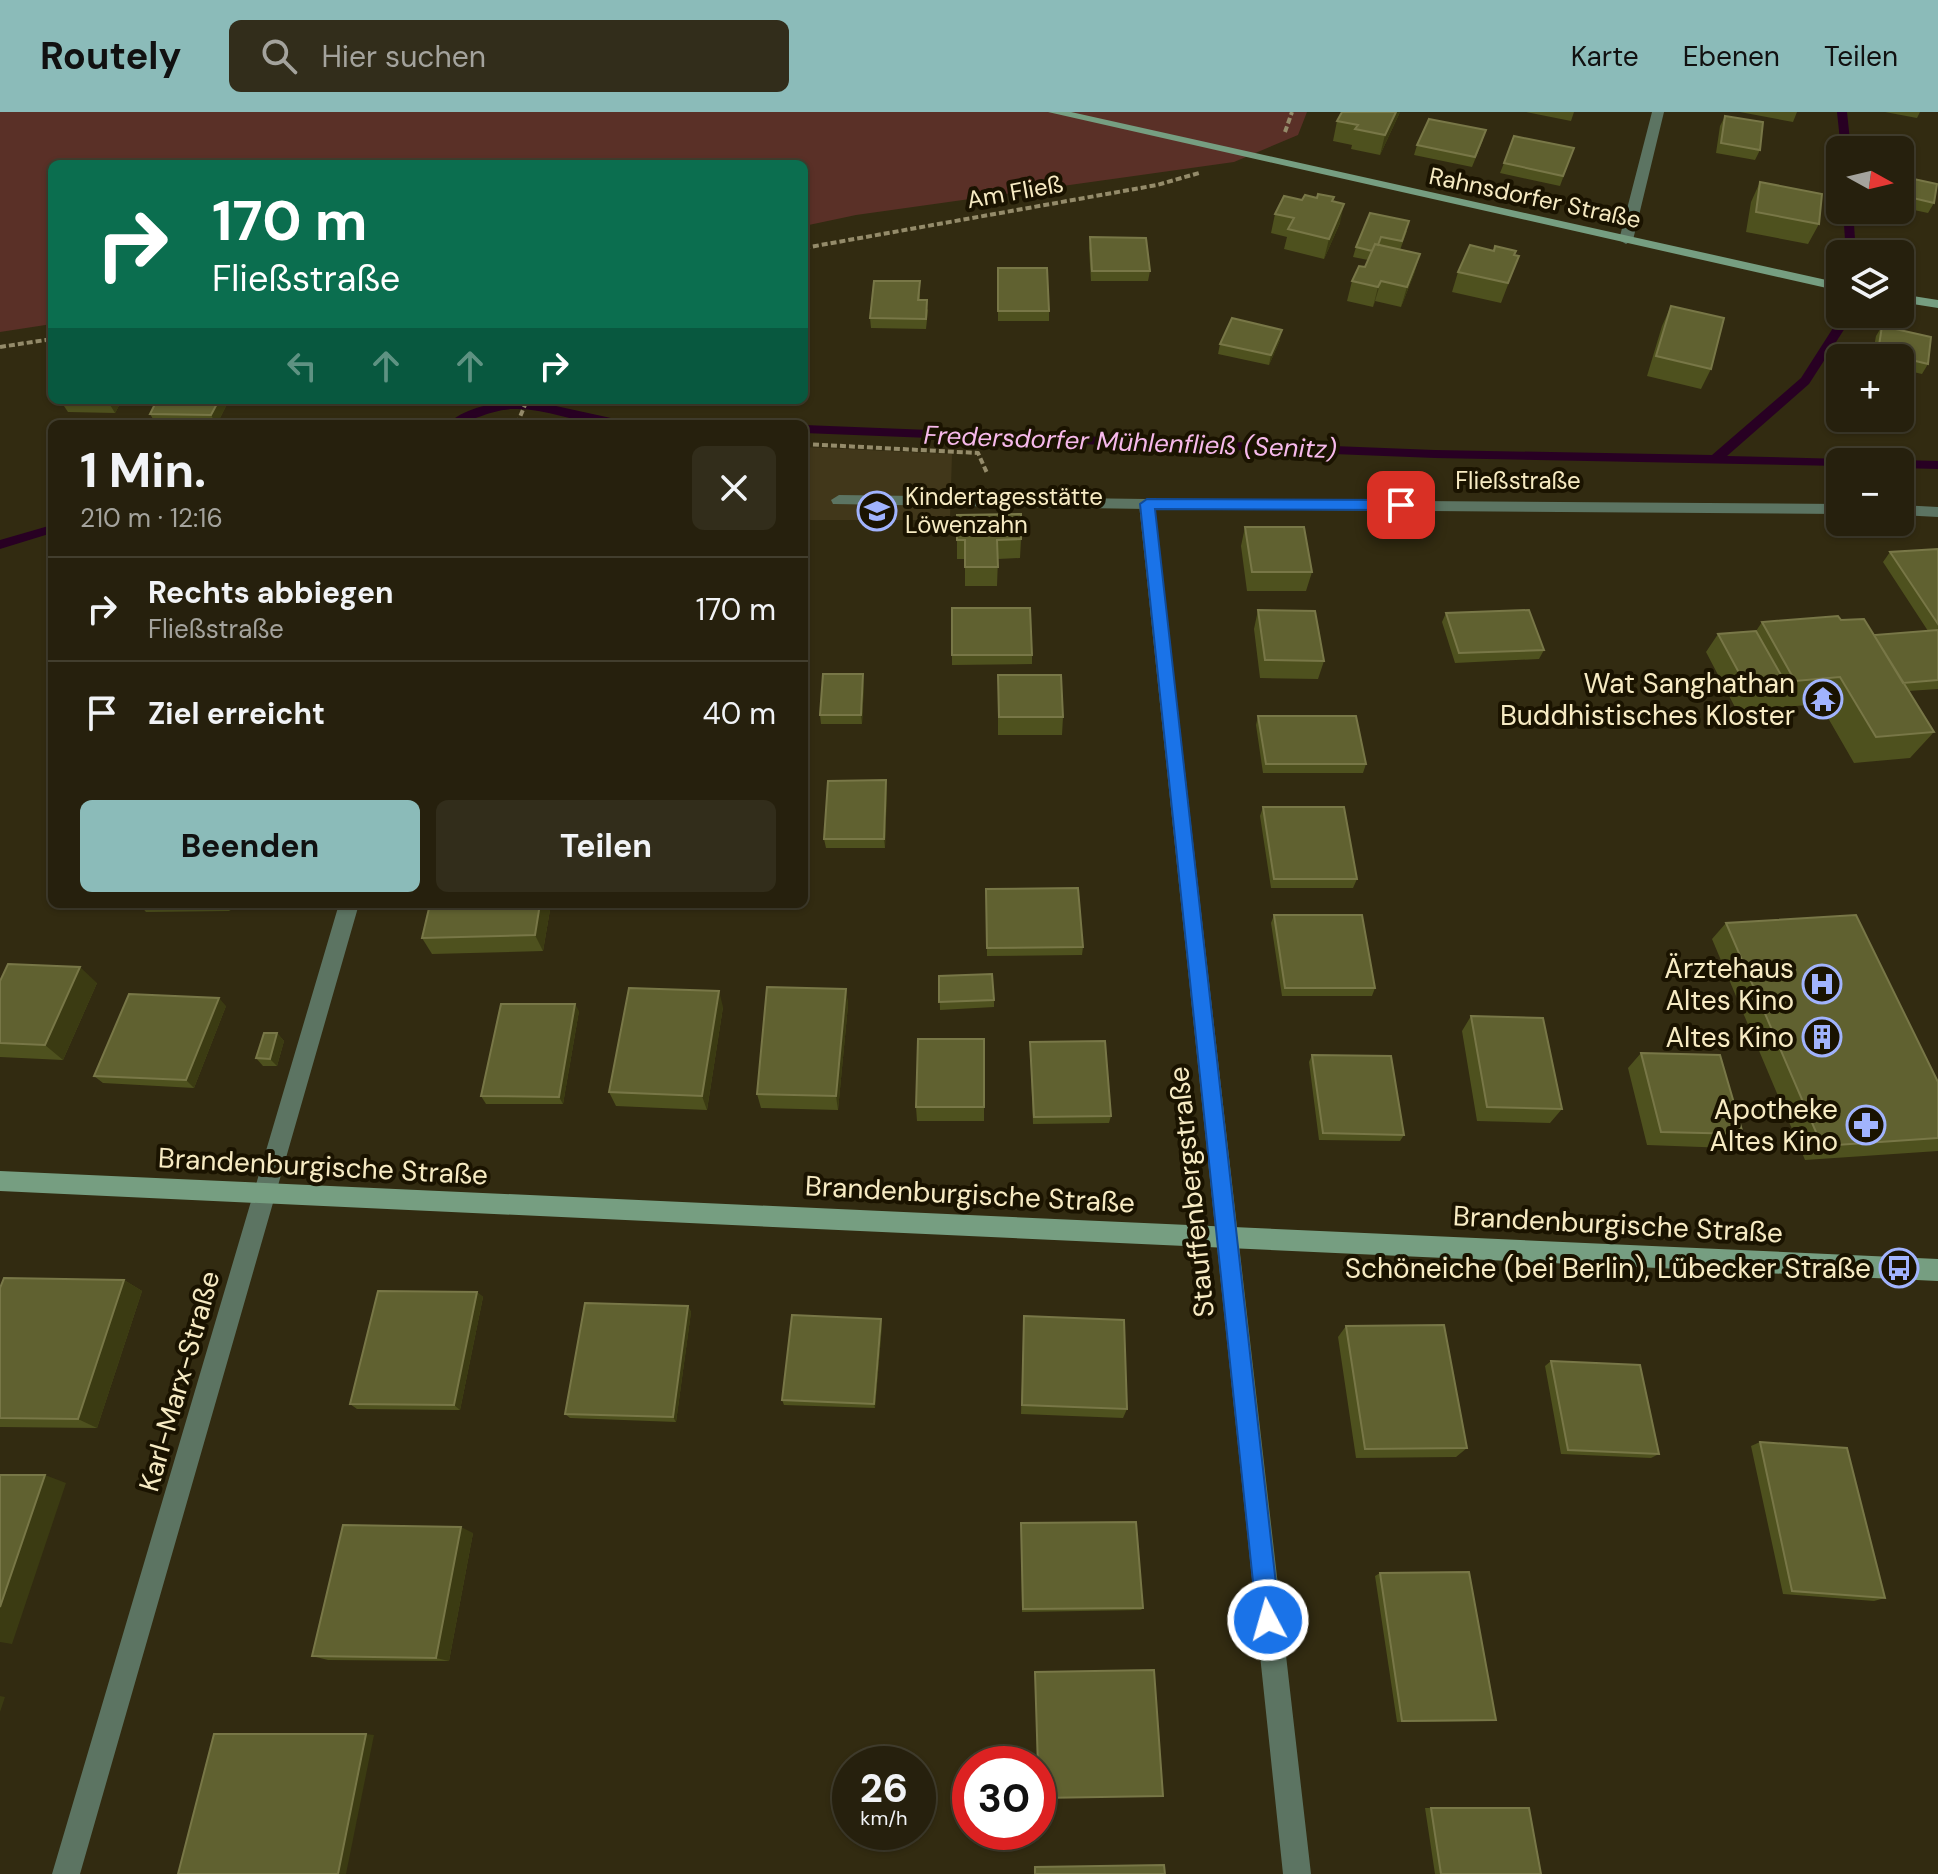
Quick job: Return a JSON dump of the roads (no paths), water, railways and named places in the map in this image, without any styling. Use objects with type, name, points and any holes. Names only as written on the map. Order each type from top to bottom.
[{"type":"street","name":"Rahnsdorfer Straße","points":[[1054,112],[1826,284]]},
{"type":"street","points":[[1626,240],[1658,112]]},
{"type":"street","points":[[1914,300],[1938,304]]},
{"type":"street","name":"Fließstraße","points":[[839,500],[1826,509]]},
{"type":"street","name":"Stauffenbergstraße","points":[[1147,504],[1297,1874]]},
{"type":"street","points":[[1914,511],[1938,512]]},
{"type":"street","name":"Karl-Marx-Straße","points":[[66,1874],[348,908]]},
{"type":"street","name":"Brandenburgische Straße","points":[[0,1181],[1938,1270]]},
{"type":"waterway","points":[[1842,112],[1845,136]]},
{"type":"waterway","points":[[1849,224],[1850,240]]},
{"type":"waterway","points":[[1717,458],[1805,381],[1839,328]]},
{"type":"waterway","name":"Fredersdorfer Mühlenfließ (Senitz)","points":[[461,420],[495,407],[515,405],[535,406],[602,420]]},
{"type":"waterway","name":"Fredersdorfer Mühlenfließ (Senitz)","points":[[808,429],[1435,454],[1826,462]]},
{"type":"waterway","name":"Fredersdorfer Mühlenfließ (Senitz)","points":[[1914,464],[1938,465]]},
{"type":"waterway","name":"Fredersdorfer Mühlenfließ (Senitz)","points":[[0,545],[48,530]]},
{"type":"place","name":"Kindertagesstätte Löwenzahn","points":[[877,511]]},
{"type":"place","name":"Wat Sanghathan Buddhistisches Kloster","points":[[1823,699]]},
{"type":"place","name":"Ärztehaus Altes Kino","points":[[1822,984]]},
{"type":"place","name":"Altes Kino","points":[[1822,1037]]},
{"type":"place","name":"Apotheke Altes Kino","points":[[1866,1125]]},
{"type":"place","name":"Schöneiche (bei Berlin), Lübecker Straße","points":[[1899,1268]]}]
